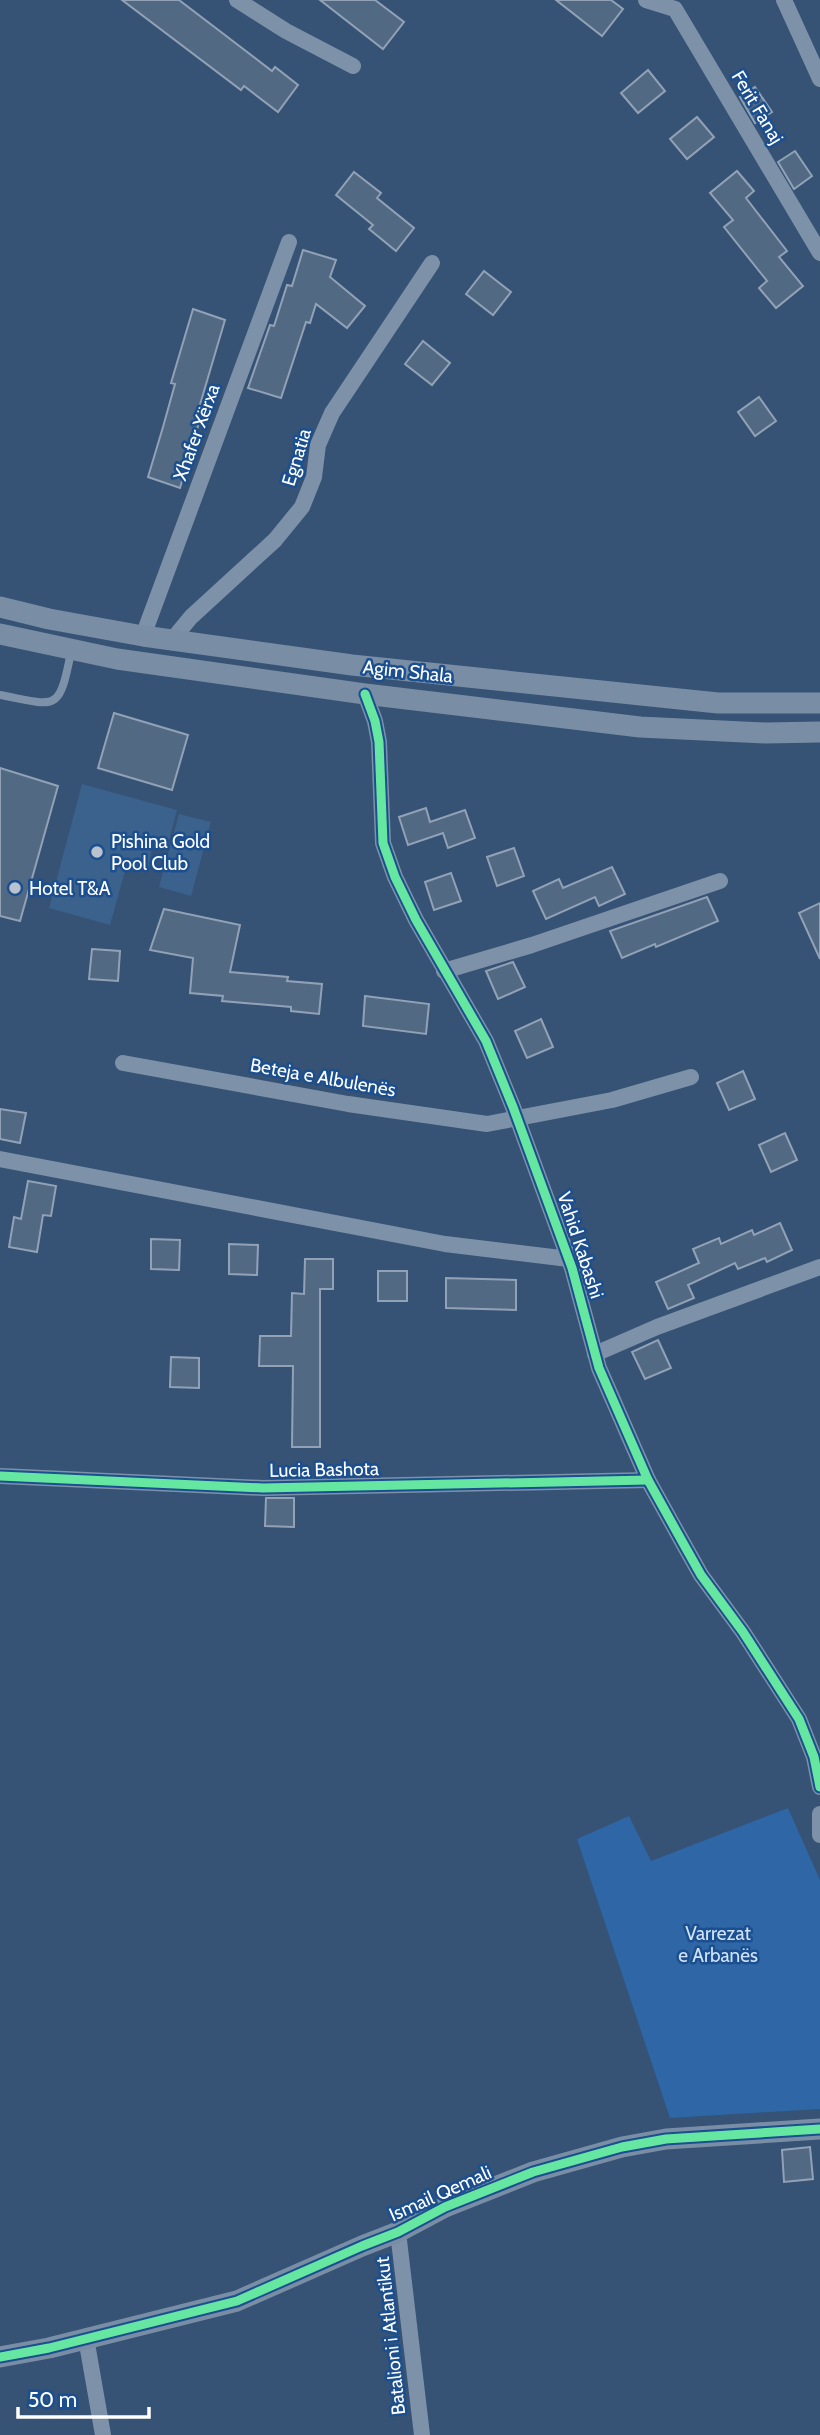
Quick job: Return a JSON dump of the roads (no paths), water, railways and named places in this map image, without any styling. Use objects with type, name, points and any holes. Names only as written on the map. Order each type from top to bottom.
[{"type":"main road","name":"Agim Shala","points":[[0,607],[49,620],[143,636],[365,666],[718,703],[820,703]]},
{"type":"main road","name":"Agim Shala","points":[[0,634],[117,659],[365,694],[640,727],[766,733],[820,732]]},
{"type":"main road","name":"Ismail Qemali","points":[[0,2357],[49,2348],[237,2301],[398,2232],[445,2207],[533,2172],[622,2147],[666,2139],[820,2129]]},
{"type":"street","points":[[237,0],[286,31],[353,66]]},
{"type":"street","name":"Ferit Fanaj","points":[[646,0],[675,9],[820,253]]},
{"type":"street","points":[[784,0],[820,79]]},
{"type":"street","name":"Xhafer Xërxa","points":[[143,636],[289,242]]},
{"type":"street","name":"Egnatia","points":[[172,640],[191,617],[275,540],[302,507],[314,477],[318,445],[332,413],[432,263]]},
{"type":"street","name":"Vahid Kabashi","points":[[365,694],[379,742],[383,843],[395,877],[444,971],[486,1041],[569,1259],[599,1368],[649,1480],[701,1575],[743,1632],[799,1719],[814,1757],[820,1787]]},
{"type":"street","points":[[444,971],[532,945],[720,881]]},
{"type":"street","name":"Beteja e Albulenës","points":[[123,1063],[348,1104],[487,1124],[612,1100],[691,1077]]},
{"type":"street","name":"Vahid Kabashi","points":[[0,1159],[445,1244],[569,1259]]},
{"type":"street","points":[[595,1354],[657,1327],[820,1267]]},
{"type":"street","name":"Lucia Bashota","points":[[0,1476],[263,1488],[649,1480]]},
{"type":"street","points":[[820,1814],[820,1835]]},
{"type":"street","name":"Batalioni i Atlantikut","points":[[398,2232],[422,2435]]},
{"type":"street","points":[[86,2338],[103,2435]]},
{"type":"lane","points":[[0,695],[45,703],[57,698],[64,687],[72,649]]},
{"type":"place","name":"Pishina Gold Pool Club","points":[[97,852]]},
{"type":"place","name":"Hotel T&A","points":[[15,888]]},
{"type":"park label","name":"Varrezat e Arbanës","points":[[718,1944]]}]
